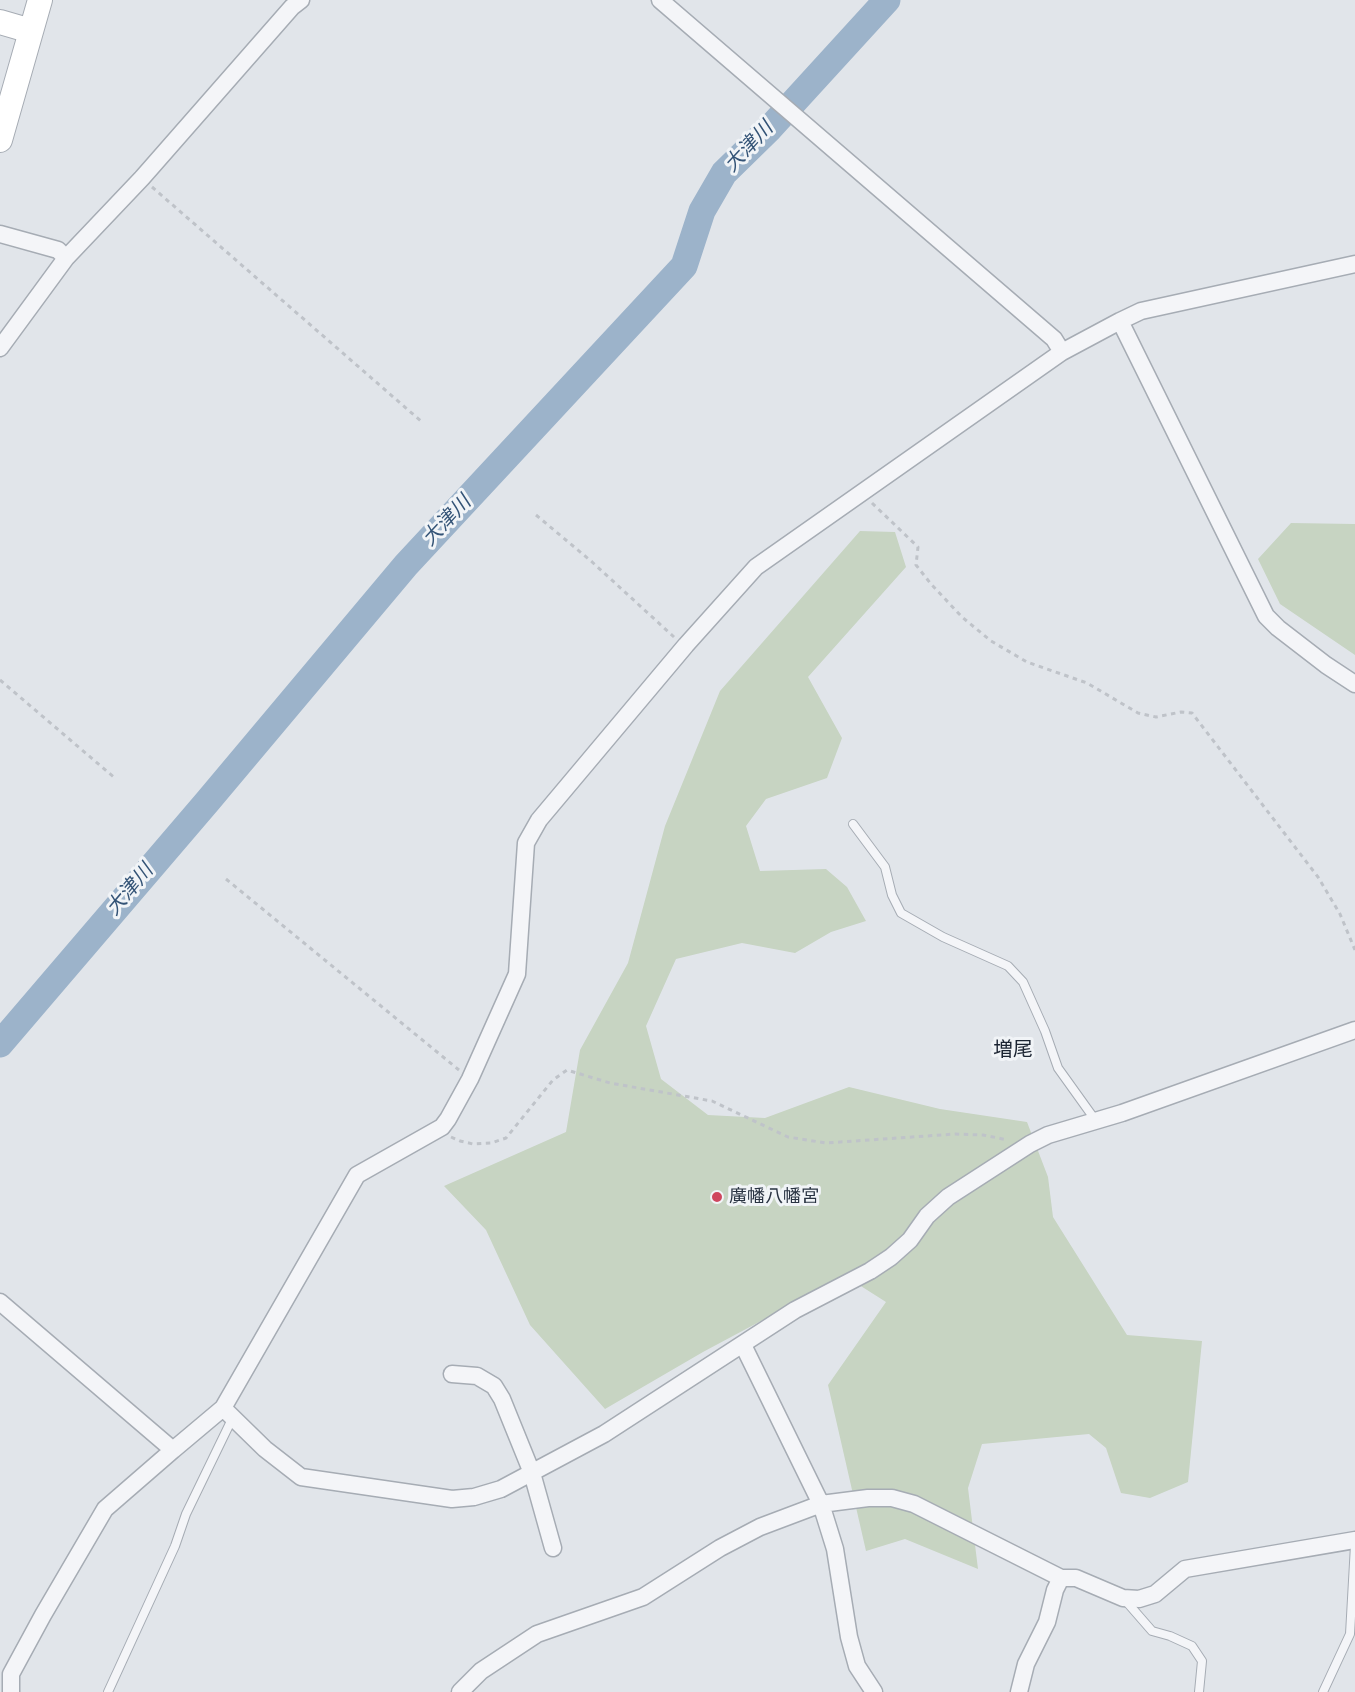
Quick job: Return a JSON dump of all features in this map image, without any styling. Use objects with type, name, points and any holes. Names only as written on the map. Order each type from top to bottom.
[{"type":"street","points":[[0,140],[40,0]]},
{"type":"street","points":[[0,348],[66,258],[142,178],[292,7],[301,0]]},
{"type":"street","points":[[660,0],[1054,339],[1062,352]]},
{"type":"street","points":[[0,22],[31,31]]},
{"type":"street","points":[[0,234],[58,250],[66,258]]},
{"type":"street","points":[[11,1692],[11,1674],[105,1509],[173,1450],[228,1412],[357,1175],[442,1127],[448,1119],[470,1079],[517,974],[526,843],[539,820],[686,645],[756,567],[1062,352],[1120,321],[1141,311],[1355,264]]},
{"type":"street","points":[[1120,321],[1266,616],[1326,665],[1355,684]]},
{"type":"street","points":[[228,1412],[266,1449],[301,1477],[452,1499],[474,1497],[501,1489],[604,1434],[795,1310],[870,1271],[910,1240],[927,1216],[948,1197],[1030,1144],[1048,1135],[1096,1121],[1355,1030]]},
{"type":"street","points":[[0,1302],[173,1450]]},
{"type":"street","points":[[743,1345],[801,1459],[821,1504],[835,1549],[849,1637],[857,1666],[874,1692]]},
{"type":"street","points":[[452,1374],[477,1376],[494,1386],[502,1399],[532,1473],[553,1548]]},
{"type":"street","points":[[460,1692],[481,1671],[537,1634],[643,1597],[720,1548],[760,1527],[821,1504],[868,1498],[892,1498],[914,1504],[1061,1578],[1076,1578],[1123,1598],[1139,1599],[1155,1594],[1185,1569],[1355,1540]]},
{"type":"street","points":[[1019,1692],[1026,1664],[1047,1622],[1055,1590],[1061,1578]]},
{"type":"lane","points":[[853,824],[885,867],[892,895],[901,914],[943,937],[1008,966],[1023,982],[1045,1031],[1058,1068],[1096,1121]]},
{"type":"lane","points":[[108,1692],[175,1546],[228,1412]]},
{"type":"lane","points":[[1323,1692],[1350,1634],[1355,1545]]},
{"type":"lane","points":[[1123,1598],[1152,1631],[1192,1646],[1202,1661],[1199,1692]]},
{"type":"path","points":[[142,178],[422,422]]},
{"type":"path","points":[[861,493],[918,547],[916,565],[931,584],[962,617],[991,641],[1028,662],[1087,682],[1138,713],[1156,717],[1181,712],[1192,713],[1318,877],[1340,914],[1355,950]]},
{"type":"path","points":[[536,515],[591,561],[671,636],[686,645]]},
{"type":"path","points":[[0,680],[116,779]]},
{"type":"path","points":[[226,879],[470,1079]]},
{"type":"path","points":[[442,1127],[450,1137],[466,1143],[491,1143],[506,1138],[553,1080],[567,1070],[610,1083],[712,1101],[788,1137],[826,1143],[955,1134],[983,1135],[1030,1144]]},
{"type":"green space","points":[[1291,523],[1355,524],[1355,655],[1280,604],[1258,559]]},
{"type":"green space","points":[[860,531],[895,532],[906,567],[808,677],[842,738],[827,778],[766,799],[746,826],[760,871],[826,869],[847,887],[866,921],[831,932],[795,953],[742,943],[676,959],[646,1026],[661,1079],[708,1115],[765,1118],[849,1087],[940,1109],[1027,1122],[1048,1177],[1053,1217],[1127,1335],[1202,1341],[1188,1482],[1150,1498],[1121,1493],[1106,1448],[1089,1434],[982,1444],[968,1488],[978,1569],[905,1539],[866,1551],[828,1385],[886,1302],[845,1276],[703,1352],[605,1409],[530,1325],[486,1230],[444,1186],[566,1132],[580,1050],[628,963],[665,826],[720,691]]},
{"type":"waterway","name":"大津川","points":[[0,1044],[406,565],[684,266],[702,211],[724,173],[770,128],[887,0]]},
{"type":"place","name":"廣幡八幡宮","points":[[717,1197]]},
{"type":"district","name":"増尾","points":[[1013,1050]]}]
